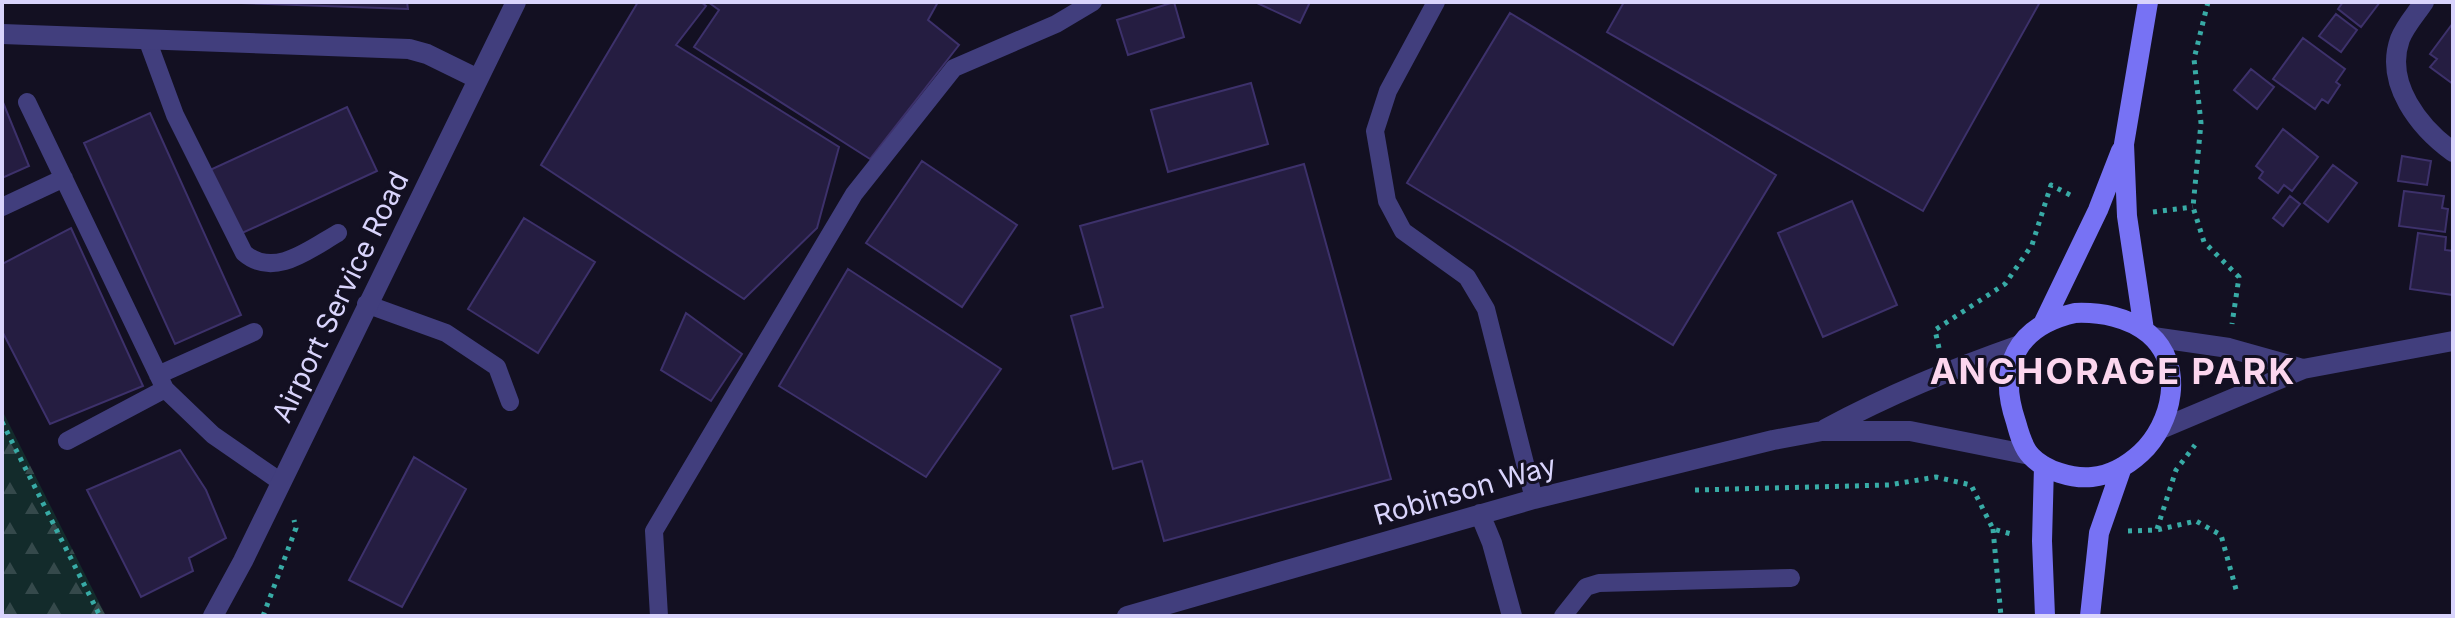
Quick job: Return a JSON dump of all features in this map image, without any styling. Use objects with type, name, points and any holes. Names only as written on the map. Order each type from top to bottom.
[{"type":"street","name":"Airport Service Road","points":[[213,616],[516,2]]},
{"type":"street","points":[[2045,616],[2037,460],[2009,400],[2008,377],[2020,345],[2044,322],[2098,210],[2124,144],[2148,2]]},
{"type":"street","points":[[2424,2],[2401,38],[2397,54],[2398,74],[2411,111],[2423,127],[2453,152]]},
{"type":"street","points":[[2,34],[409,49],[427,54],[476,78]]},
{"type":"street","points":[[2037,460],[2077,477],[2096,477],[2122,467],[2143,451],[2163,428],[2170,409],[2170,374],[2148,334],[2127,216],[2124,144]]},
{"type":"street","points":[[2044,322],[2075,313],[2097,313],[2116,318],[2148,334],[2229,348],[2303,369]]},
{"type":"street","name":"Robinson Way","points":[[1822,431],[1888,395],[2020,345]]},
{"type":"street","points":[[2163,428],[2303,369],[2449,347]]},
{"type":"street","name":"Robinson Way","points":[[1127,616],[1534,499],[1680,461],[1822,431],[1910,431],[2037,460]]},
{"type":"street","points":[[2090,616],[2099,533],[2122,467]]},
{"type":"street","points":[[1480,514],[1492,543],[1512,616]]},
{"type":"lane","points":[[659,616],[654,531],[854,194],[954,68],[1056,24],[1093,2]]},
{"type":"lane","points":[[1436,2],[1388,91],[1375,131],[1387,201],[1403,231],[1467,277],[1486,309],[1534,499]]},
{"type":"lane","points":[[147,39],[175,115],[244,253],[255,263],[290,260],[338,233]]},
{"type":"lane","points":[[27,102],[162,382],[213,435],[281,482]]},
{"type":"lane","points":[[2,207],[64,178]]},
{"type":"lane","points":[[366,304],[446,333],[497,367],[510,402]]},
{"type":"lane","points":[[67,441],[162,382],[254,332]]},
{"type":"lane","points":[[1563,616],[1586,587],[1599,583],[1791,578]]},
{"type":"path","points":[[2208,2],[2194,59],[2201,123],[2193,207],[2204,242],[2239,277],[2229,348]]},
{"type":"path","points":[[1945,371],[1935,330],[2005,284],[2032,245],[2051,185],[2098,210]]},
{"type":"path","points":[[2127,216],[2193,207]]},
{"type":"path","points":[[2,422],[100,616]]},
{"type":"path","points":[[1683,490],[1889,485],[1936,477],[1952,439]]},
{"type":"path","points":[[2199,439],[2176,470],[2157,530],[2196,521],[2221,535],[2237,593]]},
{"type":"path","points":[[1993,529],[2001,616]]},
{"type":"green space","points":[[2,410],[106,616],[2,616]]},
{"type":"building","points":[[211,2],[407,2],[408,9]]},
{"type":"building","points":[[638,2],[701,2],[706,6],[676,45],[839,147],[817,228],[744,299],[541,165]]},
{"type":"building","points":[[708,2],[938,2],[928,20],[959,45],[870,159],[694,47],[719,10]]},
{"type":"building","points":[[1174,2],[1184,37],[1128,55],[1117,20]]},
{"type":"building","points":[[1255,2],[1310,2],[1300,23]]},
{"type":"building","points":[[1624,2],[2040,2],[1923,211],[1607,32]]},
{"type":"building","points":[[2343,2],[2380,2],[2361,27],[2338,9]]},
{"type":"building","points":[[1510,13],[1776,175],[1673,345],[1407,183]]},
{"type":"building","points":[[2336,14],[2357,30],[2341,52],[2319,36]]},
{"type":"building","points":[[2453,23],[2453,84],[2430,67],[2437,59],[2430,54]]},
{"type":"building","points":[[2303,38],[2345,69],[2336,82],[2340,85],[2328,103],[2322,99],[2315,109],[2273,79]]},
{"type":"building","points":[[2251,69],[2274,87],[2257,109],[2234,90]]},
{"type":"building","points":[[1251,83],[1268,144],[1168,172],[1151,110]]},
{"type":"building","points":[[2,100],[29,166],[2,178]]},
{"type":"building","points":[[347,107],[377,171],[240,234],[210,170]]},
{"type":"building","points":[[150,113],[241,315],[175,344],[84,143]]},
{"type":"building","points":[[2283,129],[2318,157],[2292,191],[2284,185],[2278,193],[2259,178],[2263,172],[2256,166]]},
{"type":"building","points":[[2402,156],[2431,161],[2427,185],[2398,181]]},
{"type":"building","points":[[922,161],[1017,225],[962,307],[866,243]]},
{"type":"building","points":[[1304,164],[1391,479],[1164,541],[1142,461],[1113,469],[1071,316],[1103,307],[1080,226]]},
{"type":"building","points":[[2333,165],[2357,183],[2328,222],[2304,203]]},
{"type":"building","points":[[2404,191],[2444,196],[2442,208],[2448,209],[2445,232],[2399,226]]},
{"type":"building","points":[[2290,196],[2300,204],[2283,226],[2273,218]]},
{"type":"building","points":[[1852,201],[1897,305],[1823,337],[1778,233]]},
{"type":"building","points":[[524,218],[595,262],[538,353],[468,309]]},
{"type":"building","points":[[71,228],[143,386],[50,424],[2,331],[2,264]]},
{"type":"building","points":[[2418,233],[2446,237],[2445,250],[2453,251],[2453,295],[2410,289]]},
{"type":"building","points":[[848,269],[1001,369],[926,477],[779,386]]},
{"type":"building","points":[[686,313],[742,354],[711,401],[661,370]]},
{"type":"building","points":[[180,450],[206,490],[226,538],[189,558],[193,571],[141,597],[87,490]]},
{"type":"building","points":[[414,457],[466,489],[402,607],[349,580]]},
{"type":"district","name":"ANCHORAGE PARK","points":[[2113,371]]}]
